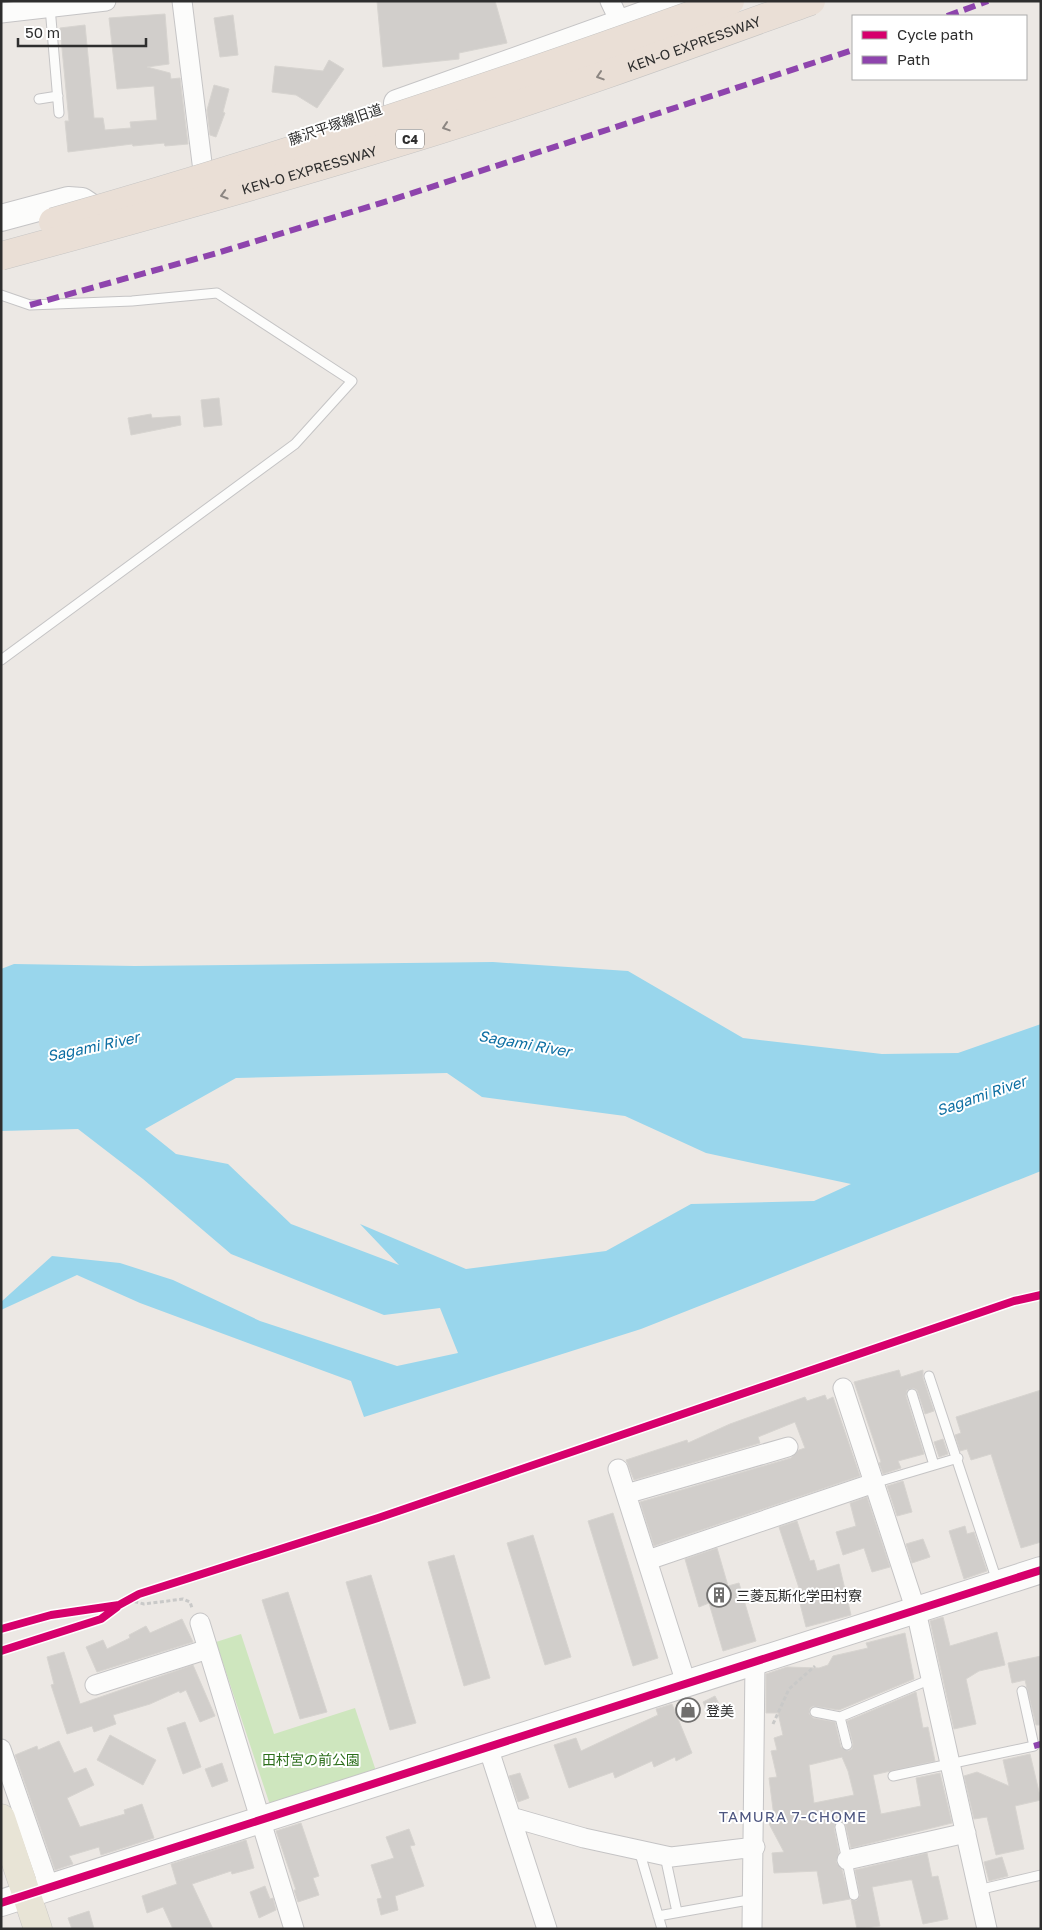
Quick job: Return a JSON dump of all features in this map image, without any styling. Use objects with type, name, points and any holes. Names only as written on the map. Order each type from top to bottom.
[{"type":"highway","name":"KEN-O EXPRESSWAY","points":[[1,237],[215,176],[416,112],[730,1]]},
{"type":"highway","name":"KEN-O EXPRESSWAY","points":[[1,256],[221,196],[421,136],[644,61],[811,1]]},
{"type":"main road","points":[[1,1818],[17,1894],[38,1929]]},
{"type":"street","points":[[1,13],[106,1]]},
{"type":"street","points":[[182,1],[203,171]]},
{"type":"street","name":"藤沢平塚線旧道","points":[[1,269],[27,256],[110,196],[203,171],[616,12],[682,1]]},
{"type":"street","points":[[1,218],[68,200],[82,201],[94,209]]},
{"type":"street","points":[[843,1388],[916,1611],[987,1929]]},
{"type":"street","points":[[626,1494],[788,1447]]},
{"type":"street","points":[[618,1469],[686,1683]]},
{"type":"street","points":[[648,1560],[874,1483]]},
{"type":"street","points":[[1,1749],[17,1894],[261,1819],[1041,1570]]},
{"type":"street","points":[[200,1623],[294,1929]]},
{"type":"street","points":[[95,1684],[208,1649]]},
{"type":"street","points":[[752,1929],[755,1847],[755,1662]]},
{"type":"street","points":[[488,1747],[547,1929]]},
{"type":"street","points":[[511,1817],[671,1857],[755,1847]]},
{"type":"street","points":[[847,1860],[966,1833]]},
{"type":"lane","points":[[50,7],[59,113]]},
{"type":"lane","points":[[39,99],[58,96]]},
{"type":"lane","points":[[1,295],[30,305],[132,301],[217,293],[352,381],[295,444],[1,660]]},
{"type":"lane","points":[[929,1376],[958,1458],[998,1584]]},
{"type":"lane","points":[[912,1394],[934,1465]]},
{"type":"lane","points":[[874,1483],[958,1458]]},
{"type":"lane","points":[[815,1712],[840,1717],[931,1679]]},
{"type":"lane","points":[[893,1776],[1034,1746],[1022,1691]]},
{"type":"lane","points":[[840,1717],[847,1745]]},
{"type":"lane","points":[[840,1827],[854,1894]]},
{"type":"lane","points":[[639,1850],[662,1929]]},
{"type":"lane","points":[[665,1856],[677,1912]]},
{"type":"lane","points":[[978,1890],[1041,1875]]},
{"type":"lane","points":[[658,1916],[754,1899]]},
{"type":"path","points":[[119,1605],[139,1594]]},
{"type":"path","points":[[128,1600],[144,1604],[187,1600],[200,1623]]},
{"type":"path","points":[[770,1732],[789,1689],[817,1664]]},
{"type":"green space","name":"田村宮の前公園","points":[[241,1634],[274,1734],[355,1708],[377,1774],[271,1808],[216,1642]]},
{"type":"water","name":"Sagami River","points":[[493,962],[628,971],[743,1038],[882,1054],[958,1053],[1041,1024],[1041,1171],[641,1329],[364,1417],[351,1381],[140,1303],[77,1275],[1,1310],[1,1302],[52,1256],[120,1263],[173,1280],[260,1321],[397,1366],[458,1353],[440,1308],[384,1315],[231,1254],[143,1179],[78,1129],[1,1131],[1,969],[14,964],[135,966]],"holes":[[[447,1073],[482,1097],[625,1116],[706,1153],[851,1184],[814,1201],[691,1204],[606,1251],[466,1269],[360,1224],[399,1265],[291,1224],[228,1164],[176,1154],[145,1129],[236,1078]]]},
{"type":"building","points":[[377,1],[495,1],[507,43],[459,53],[459,59],[383,67]]},
{"type":"building","points":[[165,14],[169,64],[147,67],[170,73],[171,79],[180,78],[188,144],[165,146],[164,143],[133,146],[132,144],[68,152],[65,121],[69,121],[60,28],[85,25],[94,118],[103,118],[105,130],[131,128],[130,122],[157,120],[154,86],[117,89],[109,18]]},
{"type":"building","points":[[233,15],[238,55],[220,57],[214,18]]},
{"type":"building","points":[[329,60],[344,69],[317,108],[296,95],[272,92],[275,66],[323,71]]},
{"type":"building","points":[[214,85],[229,89],[223,112],[225,113],[216,137],[210,135],[207,110]]},
{"type":"building","points":[[219,398],[222,425],[204,427],[201,400]]},
{"type":"building","points":[[151,414],[152,418],[180,416],[181,425],[131,435],[128,418]]},
{"type":"building","points":[[899,1370],[901,1377],[923,1370],[923,1378],[934,1411],[925,1414],[917,1390],[913,1388],[907,1390],[906,1396],[924,1454],[898,1461],[901,1468],[883,1474],[879,1463],[881,1462],[854,1382]]},
{"type":"building","points":[[1041,1390],[1041,1542],[1021,1548],[991,1454],[971,1460],[967,1449],[960,1451],[955,1435],[961,1433],[956,1417]]},
{"type":"building","points":[[825,1395],[827,1400],[833,1397],[860,1476],[654,1546],[640,1502],[791,1458],[799,1450],[805,1448],[795,1422],[758,1437],[760,1443],[634,1480],[626,1460],[687,1440],[688,1443],[730,1424],[805,1397],[807,1401]]},
{"type":"building","points":[[943,1439],[948,1454],[939,1457],[934,1442]]},
{"type":"building","points":[[903,1481],[912,1512],[897,1516],[887,1486]]},
{"type":"building","points":[[867,1497],[890,1567],[872,1572],[864,1548],[843,1555],[836,1532],[856,1526],[850,1503]]},
{"type":"building","points":[[613,1513],[658,1658],[633,1666],[588,1521]]},
{"type":"building","points":[[797,1521],[810,1561],[814,1560],[817,1571],[839,1564],[851,1615],[806,1627],[797,1592],[800,1591],[779,1527]]},
{"type":"building","points":[[965,1526],[967,1534],[974,1532],[987,1571],[964,1579],[949,1531]]},
{"type":"building","points":[[533,1535],[571,1657],[545,1665],[507,1543]]},
{"type":"building","points":[[923,1539],[930,1557],[912,1563],[906,1544]]},
{"type":"building","name":"三菱瓦斯化学田村寮","points":[[717,1548],[728,1586],[739,1583],[756,1641],[723,1651],[709,1603],[699,1607],[685,1559]]},
{"type":"building","points":[[454,1555],[490,1678],[464,1686],[428,1562]]},
{"type":"building","points":[[371,1575],[416,1723],[390,1730],[346,1582]]},
{"type":"building","points":[[288,1592],[327,1712],[300,1719],[262,1600]]},
{"type":"building","points":[[943,1617],[950,1646],[997,1632],[1005,1665],[979,1671],[966,1679],[976,1724],[954,1729],[930,1621]]},
{"type":"building","points":[[182,1619],[193,1642],[97,1672],[86,1647],[103,1640],[107,1649],[130,1638],[129,1635],[146,1626],[150,1633]]},
{"type":"building","points":[[905,1633],[914,1679],[839,1710],[813,1706],[810,1708],[809,1714],[813,1718],[835,1722],[841,1747],[848,1751],[852,1749],[853,1744],[847,1721],[916,1692],[923,1728],[928,1727],[935,1761],[873,1775],[881,1814],[921,1806],[916,1778],[940,1773],[952,1823],[851,1848],[845,1823],[841,1821],[836,1822],[834,1828],[839,1852],[836,1862],[842,1870],[850,1899],[823,1904],[817,1871],[774,1873],[772,1853],[784,1852],[767,1820],[774,1817],[769,1778],[777,1777],[771,1751],[777,1750],[774,1738],[783,1735],[778,1713],[766,1713],[766,1674],[787,1667],[819,1668],[828,1665],[833,1656],[868,1648],[866,1643]],"holes":[[[842,1757],[848,1771],[854,1795],[814,1803],[809,1765]]]},
{"type":"building","points":[[64,1652],[80,1704],[193,1665],[215,1716],[200,1722],[186,1690],[180,1693],[179,1691],[150,1704],[113,1715],[116,1724],[94,1732],[92,1726],[67,1734],[51,1685],[54,1684],[47,1657]]},
{"type":"building","points":[[1041,1656],[1041,1725],[1036,1725],[1025,1680],[1012,1683],[1008,1663]]},
{"type":"building","points":[[715,1696],[722,1710],[709,1716],[703,1702]]},
{"type":"building","points":[[672,1704],[692,1753],[676,1761],[675,1757],[654,1767],[652,1761],[615,1778],[613,1772],[569,1788],[554,1745],[576,1738],[581,1751],[658,1715],[656,1709]]},
{"type":"building","points":[[185,1722],[201,1767],[183,1774],[167,1728]]},
{"type":"building","points":[[110,1735],[156,1760],[143,1785],[97,1760]]},
{"type":"building","points":[[59,1741],[74,1773],[86,1768],[94,1785],[67,1798],[80,1827],[125,1814],[124,1810],[142,1804],[154,1838],[101,1855],[99,1847],[69,1856],[73,1864],[55,1870],[15,1755],[37,1746],[38,1750]]},
{"type":"building","points":[[1030,1754],[1041,1800],[1015,1806],[1024,1849],[996,1855],[987,1817],[974,1819],[964,1776],[977,1772],[1009,1786],[1003,1760]]},
{"type":"building","points":[[222,1763],[228,1781],[212,1787],[205,1769]]},
{"type":"building","points":[[520,1773],[529,1798],[518,1802],[509,1776]]},
{"type":"building","points":[[301,1823],[319,1876],[313,1878],[319,1895],[298,1902],[294,1890],[296,1890],[276,1831]]},
{"type":"building","points":[[409,1829],[415,1845],[410,1846],[424,1886],[395,1896],[398,1910],[381,1915],[377,1899],[382,1898],[371,1865],[394,1858],[386,1837]]},
{"type":"building","points":[[246,1840],[254,1868],[232,1874],[231,1871],[192,1884],[213,1929],[173,1929],[163,1907],[147,1913],[142,1896],[177,1884],[171,1864]]},
{"type":"building","points":[[927,1853],[932,1877],[938,1876],[948,1919],[923,1924],[912,1880],[909,1880],[872,1887],[880,1926],[857,1929],[851,1900],[856,1901],[860,1896],[855,1870]]},
{"type":"building","points":[[1002,1857],[1008,1876],[989,1881],[984,1862]]},
{"type":"building","points":[[265,1886],[270,1899],[273,1898],[276,1910],[259,1918],[250,1892]]},
{"type":"building","points":[[89,1911],[94,1929],[72,1929],[68,1918]]},
{"type":"marked path","points":[[950,15],[988,1]]},
{"type":"marked path","points":[[30,305],[217,253],[388,201],[852,50]]},
{"type":"marked path","points":[[1034,1746],[1041,1744]]},
{"type":"cycle path","points":[[1,1629],[51,1615],[119,1605],[139,1594],[378,1518],[1014,1301],[1041,1295]]},
{"type":"cycle path","points":[[1,1903],[1041,1570]]},
{"type":"cycle path","points":[[1,1651],[101,1619],[117,1607]]},
{"type":"place","name":"三菱瓦斯化学田村寮","points":[[719,1595]]},
{"type":"place","name":"登美","points":[[688,1710]]},
{"type":"district","name":"TAMURA 7-CHOME","points":[[793,1816]]}]
